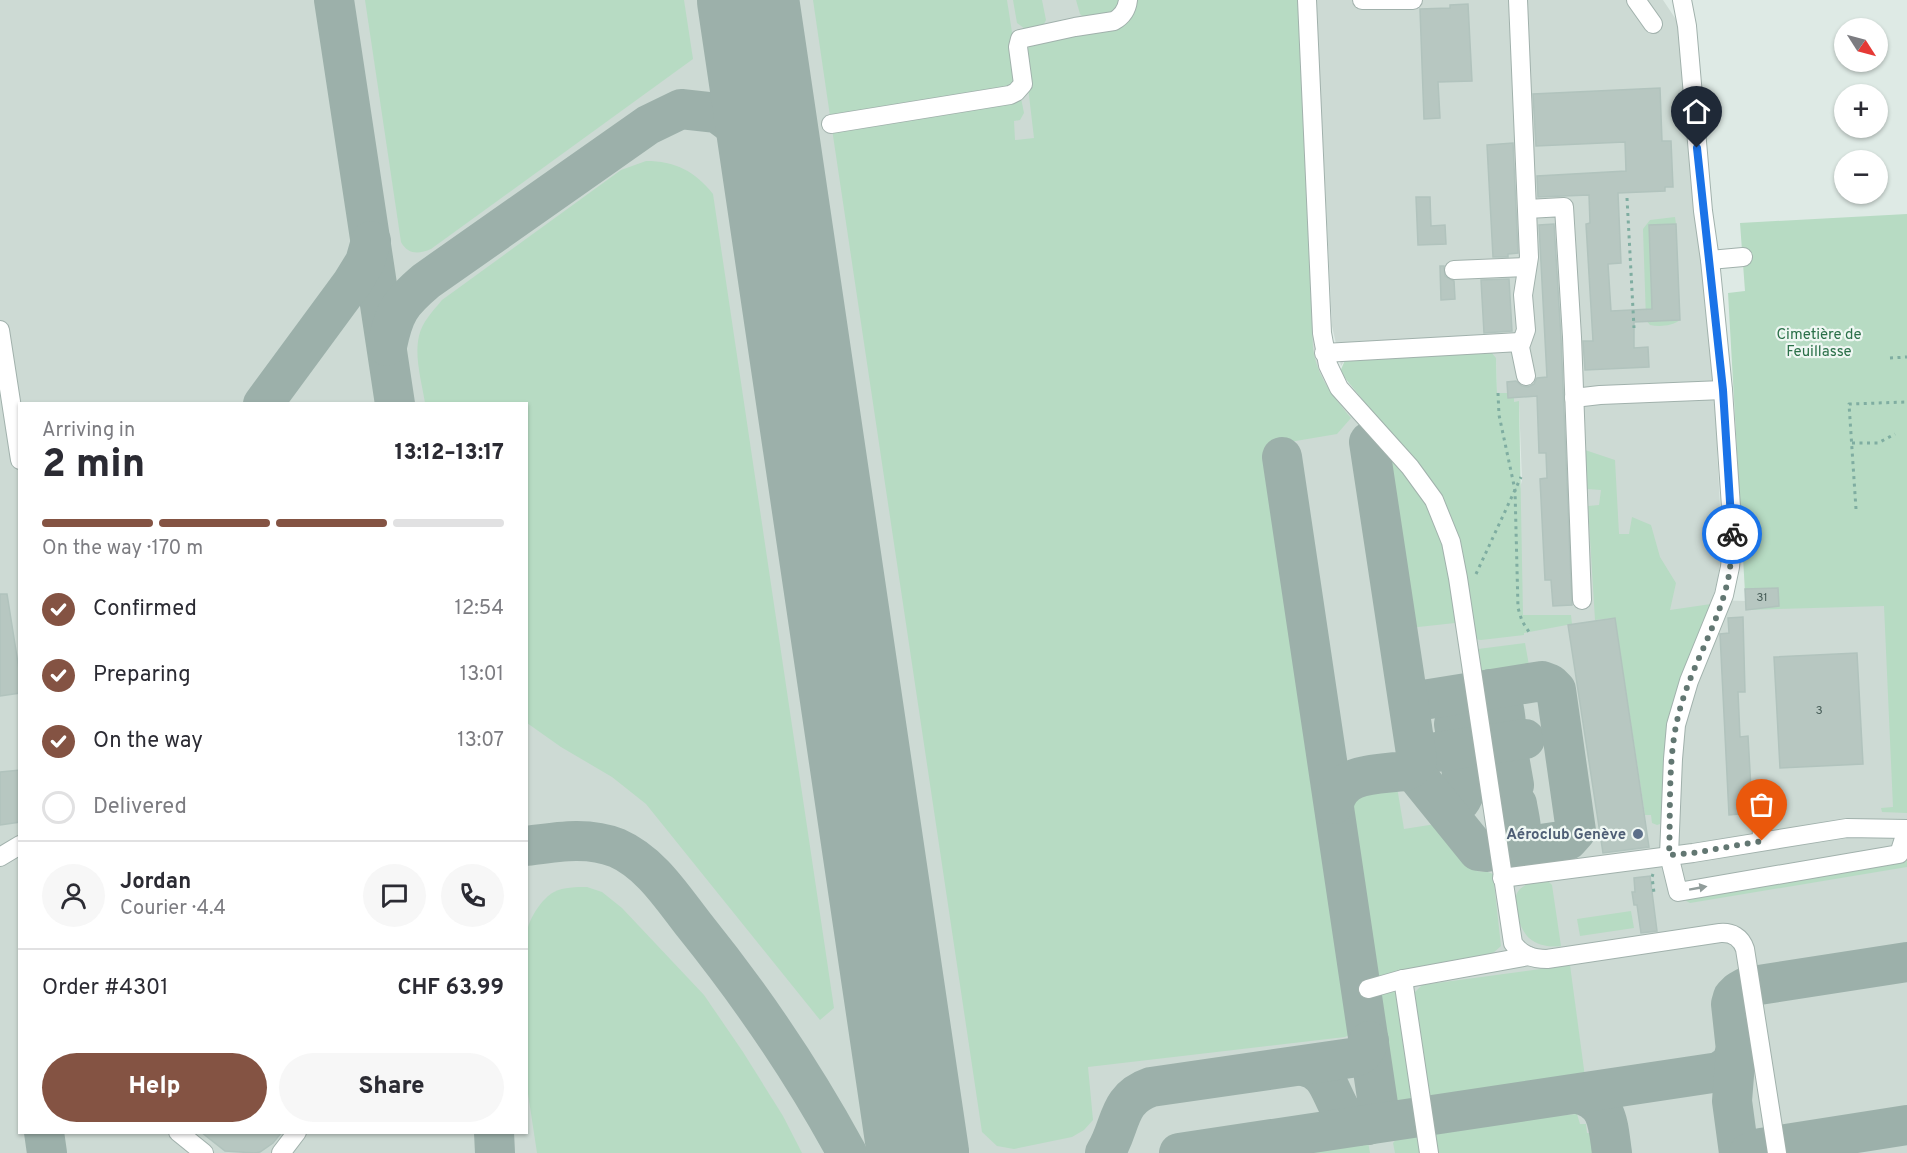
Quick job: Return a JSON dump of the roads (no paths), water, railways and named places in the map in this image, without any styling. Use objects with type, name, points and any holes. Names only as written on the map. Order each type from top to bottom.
[{"type":"street","points":[[831,124],[1010,95],[1023,84],[1018,47],[1020,39],[1114,21],[1124,12],[1128,0]]},
{"type":"street","points":[[1307,0],[1324,354],[1330,371],[1340,388],[1421,480],[1434,500],[1446,526],[1460,587],[1513,943],[1528,956]]},
{"type":"street","points":[[1362,0],[1413,0]]},
{"type":"street","points":[[1518,0],[1529,257],[1523,295],[1526,330],[1520,342],[1526,376]]},
{"type":"street","points":[[1636,0],[1653,24]]},
{"type":"street","points":[[1502,878],[1669,855],[1693,853],[1847,828],[1907,828],[1899,854],[1678,892],[1669,855],[1676,725],[1689,681],[1724,595],[1730,567],[1732,513],[1723,390],[1703,211],[1687,26],[1682,0]]},
{"type":"street","points":[[1527,209],[1564,207],[1582,600]]},
{"type":"street","points":[[1710,260],[1743,257]]},
{"type":"street","points":[[1454,270],[1527,267]]},
{"type":"street","points":[[0,330],[17,428]]},
{"type":"street","points":[[1324,354],[1520,342]]},
{"type":"street","points":[[1574,398],[1723,390]]},
{"type":"street","points":[[1761,794],[1762,841]]},
{"type":"street","points":[[0,857],[18,846]]},
{"type":"street","points":[[1368,989],[1528,956],[1547,959],[1727,932],[1737,937],[1745,949],[1777,1153]]},
{"type":"street","points":[[1404,980],[1429,1153]]},
{"type":"street","points":[[180,1134],[204,1153]]},
{"type":"street","points":[[282,1153],[296,1134]]},
{"type":"place","name":"Aéroclub Genève","points":[[1638,834]]},
{"type":"park label","name":"Cimetière de Feuillasse","points":[[1819,342]]}]
